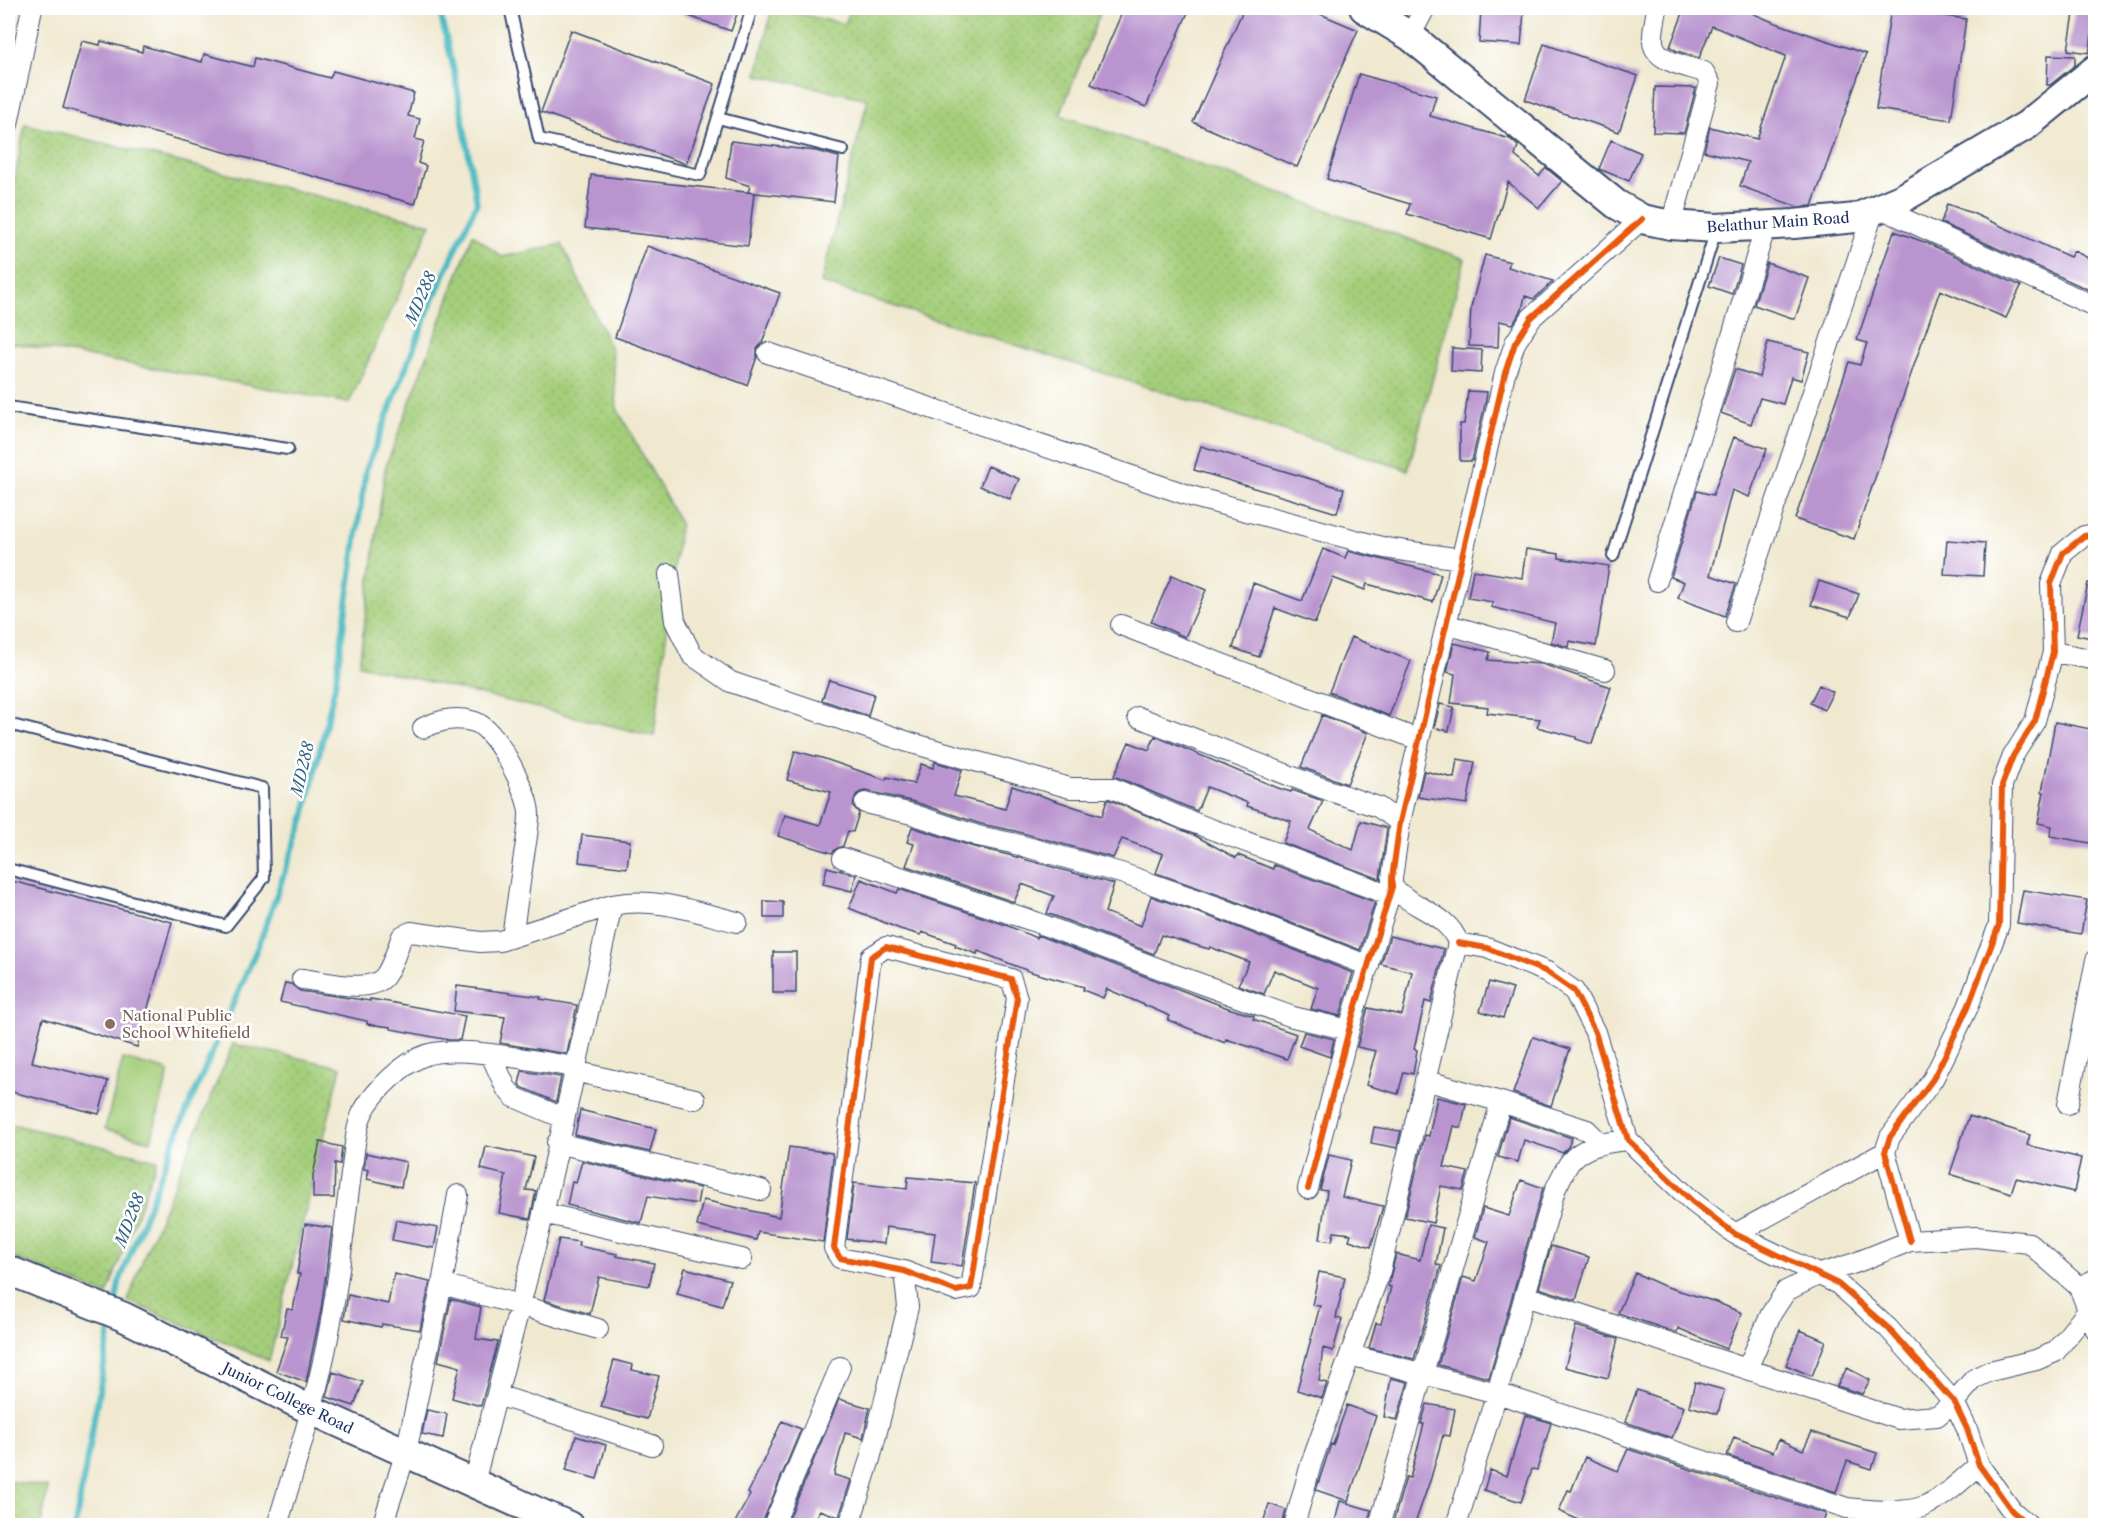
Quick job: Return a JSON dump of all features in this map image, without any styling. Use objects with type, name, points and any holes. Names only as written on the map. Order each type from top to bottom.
[{"type":"street","points":[[8,124],[32,8]]},
{"type":"street","name":"Belathur Main Road","points":[[1364,8],[1410,36],[1616,204],[1642,219],[1671,225],[1716,228],[1856,218],[1903,198],[2027,125],[2096,69]]},
{"type":"street","name":"Belathur Main Road","points":[[1388,8],[1410,36]]},
{"type":"street","points":[[1410,36],[1425,8]]},
{"type":"street","points":[[1657,8],[1653,40],[1654,48],[1660,57],[1704,72],[1710,82],[1671,225]]},
{"type":"street","points":[[1736,622],[1877,209],[2092,305]]},
{"type":"street","points":[[1308,1189],[1348,1030],[1370,966],[1391,891],[1400,822],[1505,373],[1515,343],[1531,318],[1642,219]]},
{"type":"street","points":[[1657,581],[1766,225]]},
{"type":"street","points":[[768,353],[1194,497],[1385,548],[1461,559]]},
{"type":"street","points":[[1910,1241],[1885,1152],[1890,1137],[1933,1079],[1968,1007],[1999,925],[2002,785],[2013,756],[2035,721],[2054,652],[2051,584],[2063,553],[2084,536],[2096,534]]},
{"type":"street","points":[[669,574],[675,621],[692,655],[731,682],[908,742],[1070,788],[1112,788],[1184,819],[1399,894],[1444,922],[1455,932],[1458,943],[1380,1270],[1311,1464],[1294,1526]]},
{"type":"street","points":[[1446,624],[1605,670]]},
{"type":"street","points":[[1121,625],[1419,740]]},
{"type":"street","points":[[2054,652],[2096,660]]},
{"type":"street","points":[[1138,717],[1319,787],[1378,807],[1400,822]]},
{"type":"street","points":[[423,728],[441,720],[460,719],[478,723],[490,734],[514,768],[526,795],[530,816],[512,937]]},
{"type":"street","points":[[865,803],[912,814],[978,836],[1121,873],[1370,966]]},
{"type":"street","points":[[843,858],[1033,921],[1293,1017],[1348,1030]]},
{"type":"street","points":[[302,979],[362,986],[376,984],[385,976],[402,936],[406,933],[480,942],[500,941],[628,901],[660,903],[737,922]]},
{"type":"street","points":[[474,1483],[543,1213],[562,1118],[612,905]]},
{"type":"street","points":[[1458,943],[1487,948],[1547,972],[1574,991],[1595,1032],[1628,1140],[1693,1202],[1735,1234],[1838,1284],[1888,1328],[1954,1402],[1967,1429],[1979,1465],[2012,1511],[2030,1526]]},
{"type":"street","points":[[886,947],[1011,979],[1017,998],[970,1288],[956,1291],[904,1271],[840,1258],[834,1248],[871,957],[886,947]]},
{"type":"street","points":[[2068,1104],[2096,960]]},
{"type":"street","points":[[277,1526],[311,1410],[329,1333],[356,1145],[362,1114],[374,1095],[408,1063],[426,1054],[446,1051],[491,1055],[574,1069],[695,1099]]},
{"type":"street","points":[[491,1055],[506,1088],[514,1097],[562,1118]]},
{"type":"street","points":[[1425,1080],[1587,1130],[1601,1144]]},
{"type":"street","points":[[1379,1526],[1501,1102]]},
{"type":"street","points":[[1456,1526],[1555,1190],[1569,1162],[1584,1150],[1601,1144],[1628,1140]]},
{"type":"street","points":[[557,1143],[761,1190]]},
{"type":"street","points":[[1735,1234],[1885,1152]]},
{"type":"street","points":[[382,1526],[406,1452],[442,1284],[458,1196]]},
{"type":"street","points":[[543,1213],[742,1259]]},
{"type":"street","points":[[1525,1296],[1899,1419],[1937,1416],[1954,1402],[1974,1379],[1990,1371],[2036,1360],[2055,1352],[2091,1321],[2087,1283],[2029,1243],[1976,1237],[1910,1241],[1820,1274],[1786,1291],[1771,1314],[1747,1369]]},
{"type":"street","name":"Junior College Road","points":[[8,1270],[124,1317],[311,1410],[569,1526]]},
{"type":"street","points":[[849,1526],[870,1459],[908,1307],[904,1271]]},
{"type":"street","points":[[442,1284],[598,1329]]},
{"type":"street","points":[[1350,1355],[1497,1393],[1847,1508],[1880,1512],[1922,1507],[1953,1488],[1979,1465]]},
{"type":"street","points":[[773,1526],[840,1367]]},
{"type":"street","points":[[1937,1416],[1939,1386]]},
{"type":"street","points":[[497,1395],[652,1444]]},
{"type":"lane","points":[[510,8],[539,139],[700,175],[753,8]]},
{"type":"lane","points":[[718,118],[843,150]]},
{"type":"lane","points":[[1613,556],[1716,228]]},
{"type":"lane","points":[[8,407],[288,449]]},
{"type":"lane","points":[[8,724],[262,788],[264,878],[226,926],[8,869]]},
{"type":"green space","points":[[772,8],[845,24],[851,8],[1102,8],[1060,115],[1465,259],[1408,470],[821,283],[868,99],[757,75]]},
{"type":"green space","points":[[25,124],[431,224],[349,403],[8,342],[8,217]]},
{"type":"green space","points":[[473,234],[502,257],[562,244],[612,351],[617,408],[680,523],[654,736],[359,665],[385,469]]},
{"type":"green space","points":[[233,1044],[341,1067],[269,1361],[128,1301],[143,1259]]},
{"type":"green space","points":[[123,1059],[169,1071],[151,1141],[105,1129]]},
{"type":"green space","points":[[8,1123],[157,1160],[107,1295],[8,1256]]},
{"type":"green space","points":[[8,1481],[48,1487],[41,1525],[8,1525]]},
{"type":"building","points":[[673,8],[739,8],[731,31],[672,10]]},
{"type":"building","points":[[1124,8],[1190,8],[1146,107],[1091,84]]},
{"type":"building","points":[[1244,8],[1306,8],[1358,30],[1297,167],[1193,122]]},
{"type":"building","points":[[1685,8],[1740,8],[1773,22],[1866,54],[1812,206],[1798,207],[1740,186],[1748,162],[1704,151],[1710,127],[1757,139],[1786,56],[1712,26],[1699,58],[1677,51],[1670,47]]},
{"type":"building","points":[[1891,8],[1966,19],[1951,120],[1876,109]]},
{"type":"building","points":[[2075,8],[2096,8],[2096,28],[2093,27],[2089,53],[2068,50]]},
{"type":"building","points":[[1481,9],[1524,12],[1521,45],[1479,42]]},
{"type":"building","points":[[571,30],[715,84],[686,164],[541,112]]},
{"type":"building","points":[[82,41],[100,45],[101,41],[142,52],[143,46],[202,62],[204,54],[253,67],[255,58],[330,78],[333,71],[414,93],[408,116],[420,119],[415,139],[424,141],[418,163],[426,166],[415,204],[63,108]]},
{"type":"building","points":[[1544,44],[1638,76],[1619,132],[1525,100]]},
{"type":"building","points":[[2048,55],[2075,56],[2075,65],[2050,85],[2047,85]]},
{"type":"building","points":[[1359,74],[1436,96],[1430,116],[1510,139],[1518,146],[1515,156],[1539,176],[1546,168],[1562,181],[1539,208],[1508,182],[1491,239],[1407,214],[1410,204],[1327,179]]},
{"type":"building","points":[[1655,87],[1696,88],[1684,133],[1653,132]]},
{"type":"building","points":[[1611,140],[1641,153],[1629,181],[1599,169]]},
{"type":"building","points":[[731,141],[816,151],[839,157],[834,202],[748,192],[750,186],[726,178]]},
{"type":"building","points":[[591,175],[754,193],[748,246],[585,228]]},
{"type":"building","points":[[1947,204],[2070,257],[2074,251],[2096,262],[2096,293],[1941,223]]},
{"type":"building","points":[[1894,231],[1927,243],[2021,286],[2006,318],[1940,290],[1854,539],[1795,519],[1849,362],[1860,365],[1867,343],[1857,340]]},
{"type":"building","points":[[647,246],[780,293],[762,343],[757,349],[757,357],[747,385],[615,337]]},
{"type":"building","points":[[1485,255],[1510,262],[1508,267],[1553,281],[1534,299],[1525,296],[1522,310],[1513,324],[1499,321],[1498,347],[1469,346],[1471,307]]},
{"type":"building","points":[[1719,258],[1741,265],[1732,294],[1709,286]]},
{"type":"building","points":[[1767,263],[1809,278],[1795,319],[1754,305]]},
{"type":"building","points":[[1768,342],[1809,352],[1801,380],[1791,377],[1783,404],[1760,398],[1751,424],[1721,413],[1735,369],[1759,377]]},
{"type":"building","points":[[1452,348],[1482,350],[1481,373],[1451,371]]},
{"type":"building","points":[[1468,391],[1487,392],[1472,461],[1460,461],[1460,424],[1464,424]]},
{"type":"building","points":[[1734,437],[1767,449],[1749,497],[1732,490],[1710,575],[1736,584],[1725,616],[1678,598],[1684,582],[1671,577],[1697,491],[1713,495]]},
{"type":"building","points":[[1201,446],[1344,489],[1337,513],[1194,470]]},
{"type":"building","points":[[988,466],[1019,479],[1010,499],[980,486]]},
{"type":"building","points":[[1947,540],[1985,543],[1983,576],[1944,574]]},
{"type":"building","points":[[1323,549],[1345,558],[1348,551],[1441,574],[1433,602],[1367,584],[1365,590],[1333,578],[1315,623],[1275,608],[1259,657],[1233,648],[1253,583],[1302,601]]},
{"type":"building","points":[[1526,549],[1559,554],[1559,558],[1609,566],[1596,646],[1569,641],[1568,647],[1551,642],[1555,623],[1491,607],[1493,602],[1468,598],[1473,570],[1522,578]]},
{"type":"building","points":[[1172,575],[1206,590],[1185,637],[1151,622]]},
{"type":"building","points":[[1819,581],[1859,594],[1850,617],[1811,605]]},
{"type":"building","points":[[2088,583],[2096,584],[2096,639],[2077,635]]},
{"type":"building","points":[[1351,637],[1411,661],[1389,716],[1329,692]]},
{"type":"building","points":[[1454,643],[1490,652],[1488,660],[1542,664],[1611,687],[1592,744],[1576,739],[1576,737],[1537,727],[1540,719],[1487,713],[1488,707],[1451,703],[1455,674],[1447,672]]},
{"type":"building","points":[[829,680],[874,694],[868,716],[822,700]]},
{"type":"building","points":[[1819,685],[1833,692],[1824,710],[1810,703]]},
{"type":"building","points":[[1440,704],[1454,707],[1449,731],[1434,728]]},
{"type":"building","points":[[1322,715],[1368,733],[1347,784],[1301,767]]},
{"type":"building","points":[[2055,722],[2096,730],[2096,844],[2050,836],[2052,826],[2038,823]]},
{"type":"building","points":[[1155,736],[1278,788],[1291,792],[1292,790],[1323,801],[1310,830],[1353,850],[1361,821],[1387,828],[1380,879],[1283,843],[1291,821],[1247,806],[1248,803],[1207,787],[1197,811],[1114,776],[1129,742],[1149,750]]},
{"type":"building","points":[[795,751],[886,780],[887,777],[914,784],[921,764],[933,768],[935,762],[962,770],[954,796],[1005,809],[1012,786],[1102,816],[1107,800],[1110,800],[1194,835],[1236,858],[1238,855],[1273,869],[1274,865],[1375,902],[1360,950],[1156,873],[1163,854],[1122,839],[1113,858],[981,824],[915,802],[867,791],[856,795],[853,806],[859,813],[853,832],[848,831],[843,846],[832,853],[778,836],[785,815],[820,825],[831,792],[787,780]]},
{"type":"building","points":[[1457,759],[1475,762],[1467,804],[1418,797],[1424,771],[1454,778]]},
{"type":"building","points":[[912,827],[974,847],[1114,884],[1105,912],[1141,926],[1151,896],[1353,973],[1340,1016],[1311,1009],[1318,988],[1274,970],[1264,994],[1238,985],[1249,962],[1210,947],[1209,949],[1161,935],[1154,954],[1047,913],[1054,896],[1022,884],[1014,902],[906,866],[914,844],[907,842]]},
{"type":"building","points":[[582,835],[630,841],[627,868],[579,862]]},
{"type":"building","points":[[827,867],[856,875],[852,891],[823,884]]},
{"type":"building","points":[[861,879],[897,893],[899,889],[1006,925],[1036,938],[1037,935],[1254,1016],[1253,1019],[1296,1034],[1287,1059],[1226,1039],[1225,1043],[1168,1020],[1170,1016],[1107,989],[1103,998],[1083,990],[1084,987],[1031,972],[978,951],[977,954],[922,932],[921,935],[900,929],[849,908]]},
{"type":"building","points":[[8,880],[172,922],[137,1047],[43,1018],[32,1062],[108,1081],[99,1114],[8,1091],[8,1027],[12,1008],[8,1007]]},
{"type":"building","points":[[2023,890],[2087,900],[2081,934],[2017,923]]},
{"type":"building","points":[[764,901],[783,902],[783,918],[764,918]]},
{"type":"building","points":[[1390,936],[1444,949],[1431,1003],[1425,1001],[1414,1049],[1417,1050],[1413,1074],[1404,1072],[1398,1094],[1366,1085],[1376,1051],[1357,1047],[1368,1008],[1402,1015],[1412,972],[1381,964]]},
{"type":"building","points":[[773,952],[796,952],[796,993],[773,993]]},
{"type":"building","points":[[1489,982],[1513,989],[1503,1018],[1480,1011]]},
{"type":"building","points":[[285,983],[291,984],[300,991],[370,1001],[370,999],[465,1016],[460,1040],[449,1040],[367,1024],[367,1021],[280,1002]]},
{"type":"building","points":[[457,986],[541,997],[540,999],[577,1005],[567,1054],[500,1043],[505,1017],[454,1011]]},
{"type":"building","points":[[1304,1032],[1334,1039],[1330,1057],[1299,1046]]},
{"type":"building","points":[[1533,1037],[1570,1049],[1551,1106],[1513,1093]]},
{"type":"building","points":[[522,1071],[561,1077],[556,1102],[521,1087],[519,1084]]},
{"type":"building","points":[[1437,1097],[1466,1104],[1461,1128],[1454,1126],[1444,1167],[1468,1172],[1463,1190],[1441,1186],[1433,1223],[1405,1217],[1425,1135],[1429,1136]]},
{"type":"building","points":[[580,1110],[656,1129],[650,1152],[575,1135]]},
{"type":"building","points":[[1969,1116],[2030,1135],[2027,1145],[2081,1158],[2074,1192],[2016,1178],[2011,1193],[1950,1174]]},
{"type":"building","points":[[1509,1117],[1572,1138],[1563,1153],[1524,1140],[1518,1162],[1498,1157]]},
{"type":"building","points":[[1374,1127],[1401,1131],[1397,1148],[1371,1143]]},
{"type":"building","points":[[320,1142],[342,1147],[340,1164],[335,1163],[334,1198],[313,1198],[313,1175]]},
{"type":"building","points":[[486,1146],[534,1157],[526,1190],[536,1191],[530,1219],[499,1213],[506,1175],[481,1169]]},
{"type":"building","points":[[789,1147],[832,1153],[823,1242],[758,1232],[756,1240],[697,1226],[703,1200],[779,1217]]},
{"type":"building","points":[[366,1153],[406,1162],[401,1187],[367,1179],[369,1170],[364,1169]]},
{"type":"building","points":[[1329,1155],[1351,1160],[1342,1197],[1383,1206],[1371,1247],[1349,1240],[1351,1234],[1334,1232],[1332,1241],[1320,1239],[1327,1191],[1320,1190]]},
{"type":"building","points":[[582,1161],[700,1188],[697,1204],[648,1196],[641,1223],[567,1205],[572,1182],[576,1183]]},
{"type":"building","points":[[908,1177],[975,1183],[962,1266],[931,1262],[935,1233],[886,1227],[884,1244],[847,1239],[854,1183],[907,1189]]},
{"type":"building","points":[[1521,1180],[1543,1188],[1489,1378],[1438,1365],[1463,1277],[1476,1281],[1489,1242],[1475,1237],[1483,1208],[1509,1216]]},
{"type":"building","points":[[396,1220],[438,1228],[434,1248],[392,1240]]},
{"type":"building","points":[[305,1224],[332,1228],[321,1310],[306,1382],[276,1371],[288,1337],[281,1336],[287,1309],[293,1310],[300,1274],[297,1274]]},
{"type":"building","points":[[1428,1225],[1443,1228],[1436,1264],[1441,1266],[1414,1359],[1369,1348],[1376,1323],[1381,1324],[1391,1287],[1388,1286],[1396,1254],[1420,1260]]},
{"type":"building","points":[[559,1239],[579,1242],[578,1246],[617,1254],[616,1256],[654,1263],[649,1286],[599,1277],[590,1314],[544,1300]]},
{"type":"building","points":[[1551,1246],[1589,1257],[1576,1300],[1539,1288]]},
{"type":"building","points":[[685,1268],[730,1280],[722,1306],[677,1294]]},
{"type":"building","points":[[1319,1272],[1345,1277],[1336,1318],[1342,1319],[1333,1351],[1323,1348],[1319,1381],[1327,1383],[1322,1398],[1297,1390],[1320,1306],[1312,1305]]},
{"type":"building","points":[[1635,1273],[1664,1286],[1716,1302],[1742,1313],[1726,1349],[1678,1328],[1677,1333],[1618,1313]]},
{"type":"building","points":[[394,1274],[430,1282],[420,1330],[382,1324],[381,1327],[344,1319],[348,1295],[388,1304]]},
{"type":"building","points":[[451,1299],[481,1307],[476,1339],[498,1342],[481,1406],[452,1398],[460,1367],[438,1361]]},
{"type":"building","points":[[1576,1326],[1618,1339],[1608,1378],[1565,1367]]},
{"type":"building","points":[[1800,1330],[1826,1341],[1812,1376],[1786,1365]]},
{"type":"building","points":[[614,1360],[633,1365],[632,1370],[659,1376],[647,1419],[601,1407]]},
{"type":"building","points":[[1847,1368],[1870,1380],[1862,1394],[1837,1386]]},
{"type":"building","points":[[333,1372],[363,1382],[354,1406],[327,1397]]},
{"type":"building","points":[[1391,1378],[1408,1382],[1397,1420],[1384,1417]]},
{"type":"building","points":[[1695,1382],[1724,1390],[1718,1414],[1689,1406]]},
{"type":"building","points":[[1637,1390],[1684,1407],[1672,1438],[1625,1422]]},
{"type":"building","points":[[839,1399],[870,1408],[863,1438],[845,1433],[834,1475],[851,1480],[839,1517],[819,1510],[814,1526],[786,1526]]},
{"type":"building","points":[[1427,1404],[1455,1409],[1450,1436],[1443,1435],[1414,1526],[1392,1526],[1406,1477],[1410,1478]]},
{"type":"building","points":[[1347,1405],[1376,1416],[1348,1501],[1316,1490]]},
{"type":"building","points":[[427,1410],[447,1414],[443,1438],[422,1434]]},
{"type":"building","points":[[1525,1415],[1551,1423],[1537,1470],[1532,1469],[1521,1502],[1484,1490],[1490,1470],[1507,1476]]},
{"type":"building","points":[[782,1421],[801,1429],[761,1526],[733,1526],[750,1495],[748,1493]]},
{"type":"building","points":[[1812,1432],[1877,1453],[1872,1469],[1847,1461],[1836,1492],[1727,1456],[1734,1437],[1773,1452],[1779,1439],[1803,1450]]},
{"type":"building","points":[[576,1436],[606,1445],[597,1479],[566,1470]]},
{"type":"building","points":[[1628,1449],[1826,1514],[1822,1526],[1592,1526],[1559,1511],[1568,1490],[1571,1491],[1585,1457],[1618,1471]]},
{"type":"building","points":[[1340,1501],[1371,1510],[1367,1526],[1334,1526]]},
{"type":"building","points":[[1269,1504],[1286,1510],[1282,1526],[1262,1526]]},
{"type":"waterway","name":"MD288","points":[[115,1306],[119,1283],[176,1136],[259,944],[304,818],[335,686],[366,470],[430,306],[477,203],[455,75],[439,8]]},
{"type":"waterway","name":"MD288","points":[[75,1526],[112,1319]]},
{"type":"cycle path","points":[[1308,1189],[1351,1022],[1392,887],[1400,822],[1505,373],[1515,343],[1531,318],[1642,219]]},
{"type":"cycle path","points":[[1910,1241],[1885,1152],[1890,1137],[1933,1079],[1968,1007],[1999,925],[2002,785],[2013,756],[2035,721],[2053,652],[2051,584],[2063,553],[2084,536],[2096,534]]},
{"type":"cycle path","points":[[1458,943],[1487,948],[1547,972],[1574,991],[1595,1032],[1628,1140],[1693,1202],[1735,1234],[1838,1284],[1888,1328],[1954,1402],[1967,1429],[1979,1465],[2012,1511],[2030,1526]]},
{"type":"cycle path","points":[[886,947],[1011,979],[1017,998],[971,1288],[956,1291],[904,1271],[840,1258],[834,1248],[871,957],[886,947]]},
{"type":"place","name":"National Public School Whitefield","points":[[110,1024]]}]
